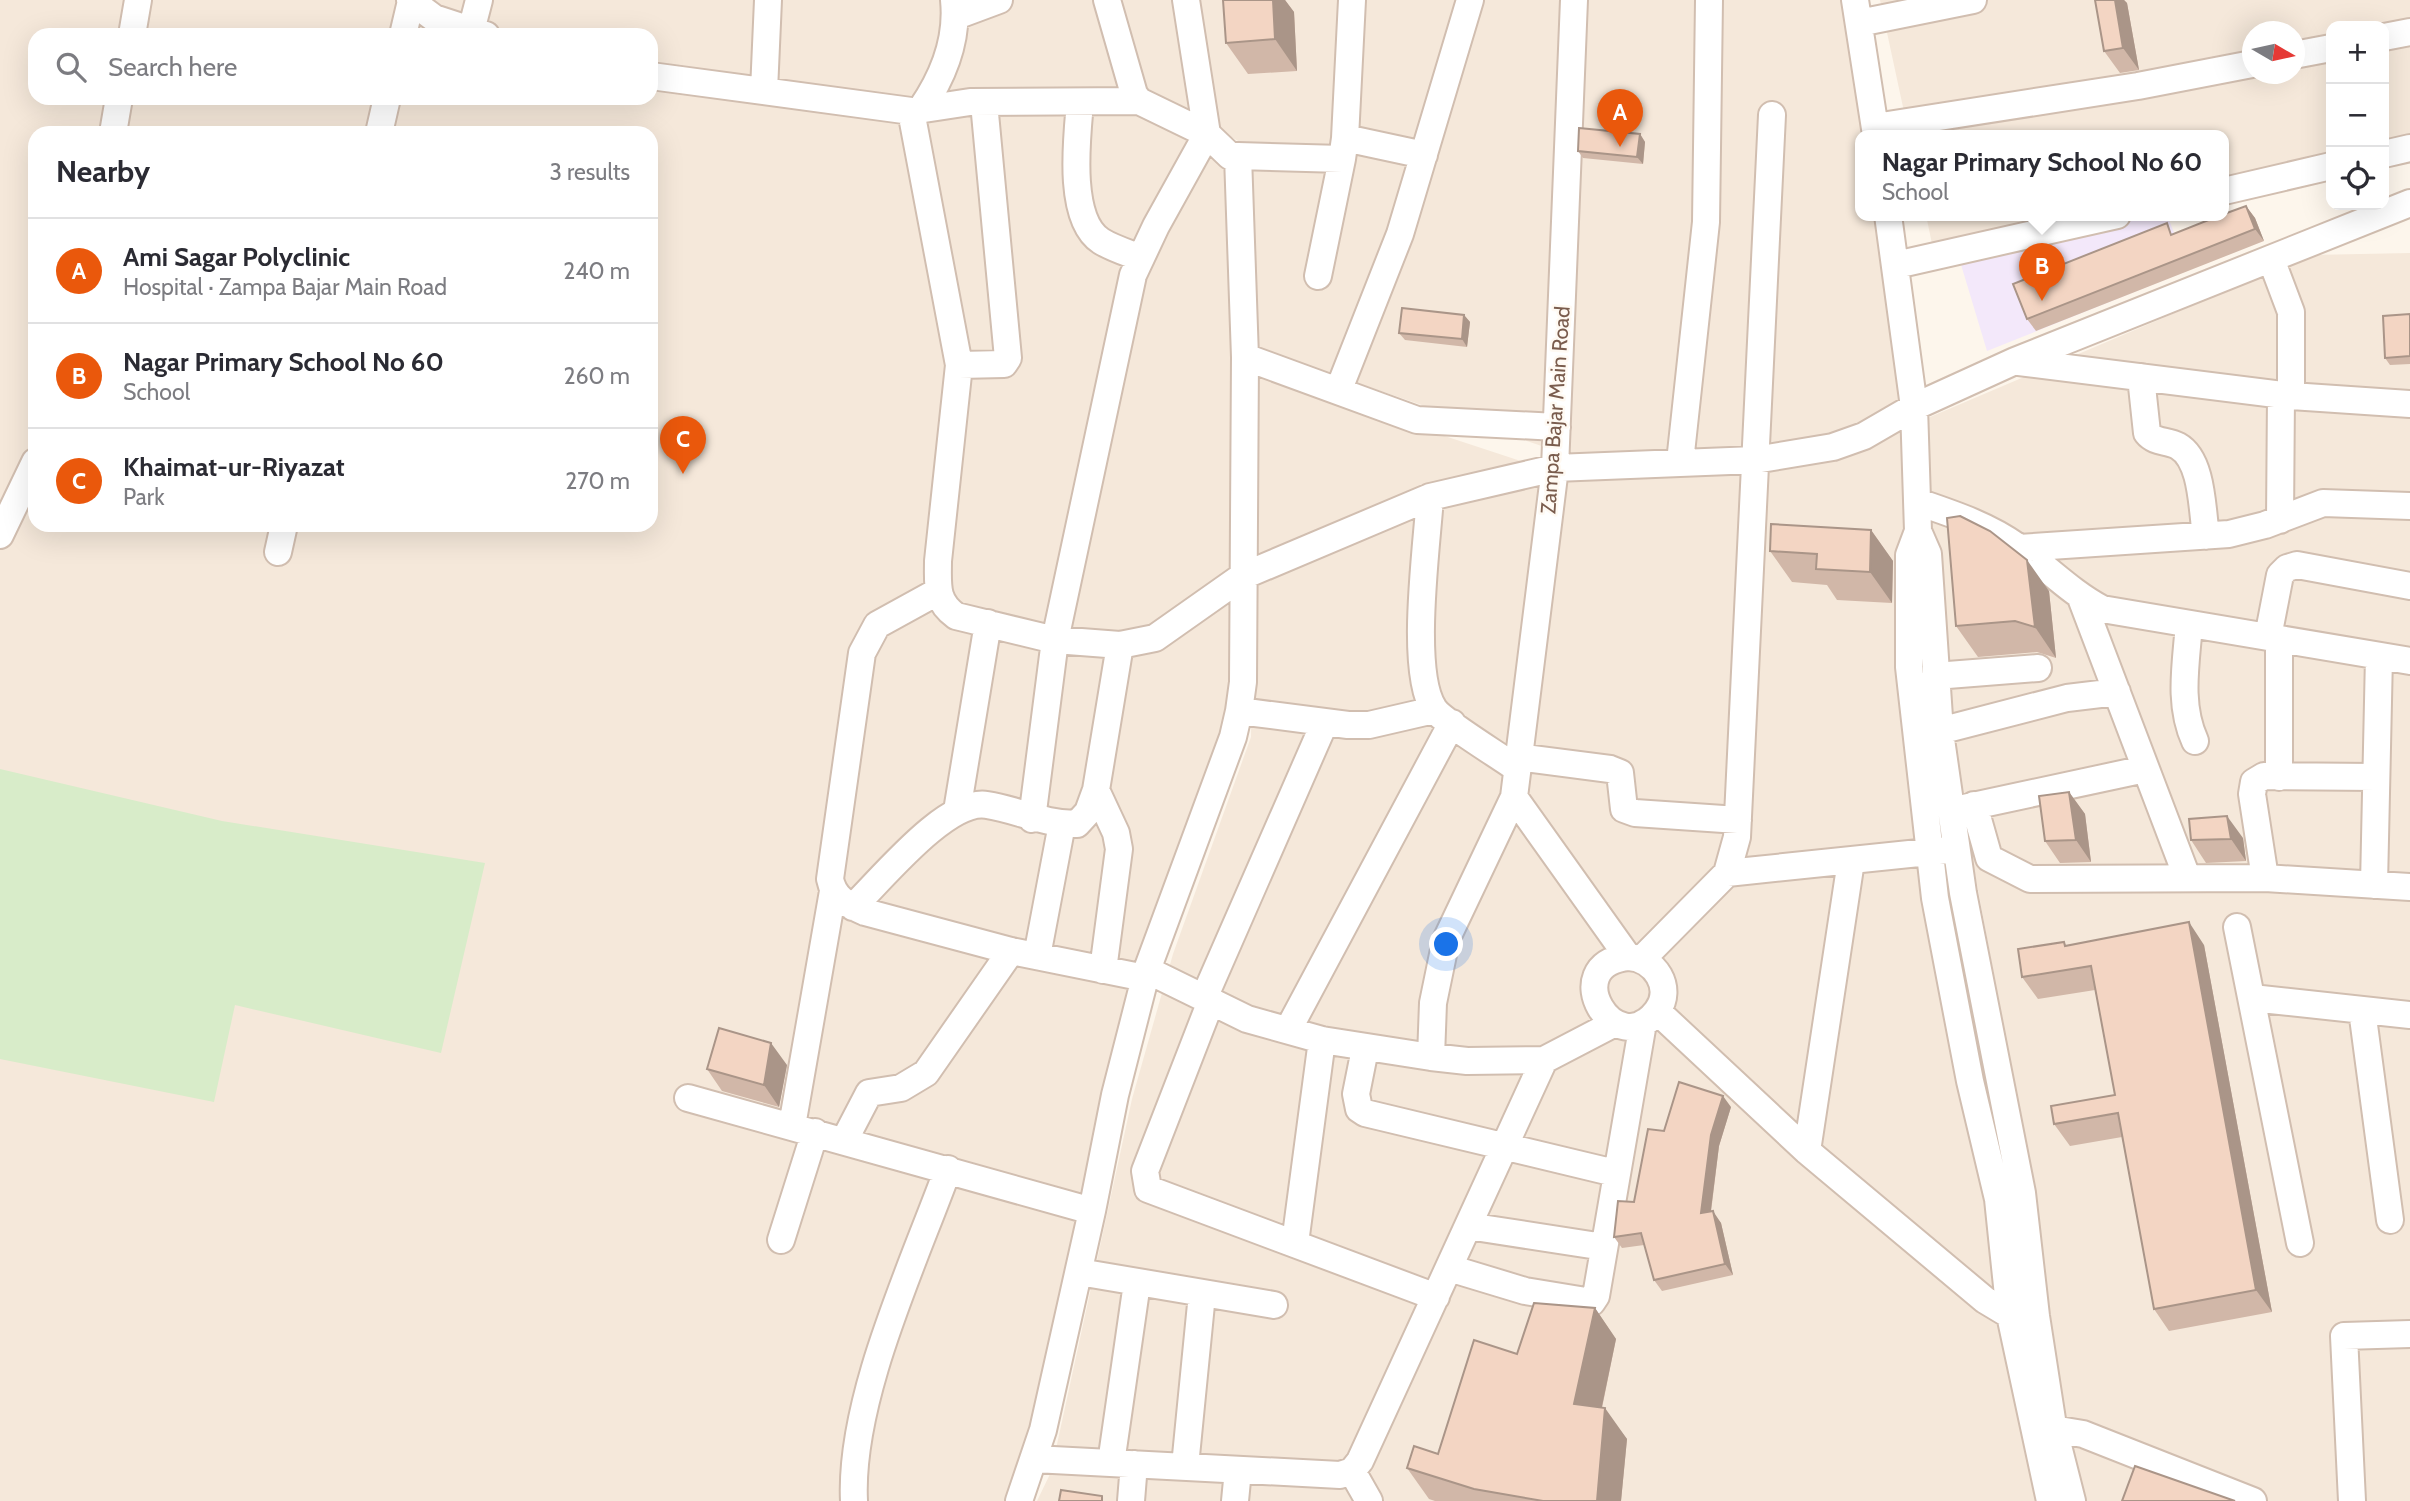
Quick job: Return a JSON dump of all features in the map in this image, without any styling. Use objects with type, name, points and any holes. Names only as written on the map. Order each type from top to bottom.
[{"type":"street","points":[[133,28],[138,0]]},
{"type":"street","points":[[478,28],[479,0]]},
{"type":"street","points":[[764,91],[768,0]]},
{"type":"street","points":[[916,110],[935,89],[947,57],[955,8],[999,0]]},
{"type":"street","points":[[1107,0],[1134,94],[1139,101]]},
{"type":"street","points":[[1032,819],[1055,639],[1133,275],[1207,134],[1186,0]]},
{"type":"street","points":[[1318,276],[1344,149],[1352,0]]},
{"type":"street","points":[[1339,389],[1400,234],[1470,0]]},
{"type":"street","name":"Zampa Bajar Main Road","points":[[1514,797],[1555,468],[1574,0]]},
{"type":"street","points":[[1680,462],[1706,222],[1709,0]]},
{"type":"street","points":[[1875,130],[1857,11],[1973,0]]},
{"type":"street","points":[[404,28],[410,1],[434,18],[463,28]]},
{"type":"street","points":[[2389,36],[2410,32]]},
{"type":"street","points":[[2305,53],[2326,49]]},
{"type":"street","points":[[1881,130],[2242,66]]},
{"type":"street","points":[[658,77],[916,110],[984,103],[1139,101],[1207,134],[1230,156],[1344,149],[1424,155]]},
{"type":"street","points":[[959,365],[1004,365],[1008,358],[984,103]]},
{"type":"street","points":[[1080,103],[1075,160],[1078,187],[1088,228],[1099,240],[1141,258]]},
{"type":"street","points":[[114,126],[119,105]]},
{"type":"street","points":[[381,126],[385,105]]},
{"type":"street","points":[[916,110],[959,365],[937,592],[943,607],[956,616],[1055,639],[1120,645],[1155,638],[1243,576],[1430,497],[1555,468],[1755,460],[1833,447],[1864,436],[1914,407],[2015,361],[2410,203]]},
{"type":"street","points":[[1650,1017],[1631,1026],[1615,1023],[1601,1011],[1596,1002],[1596,980],[1609,962],[1635,958],[1727,873],[1737,837],[1772,115]]},
{"type":"street","points":[[2389,153],[2410,148]]},
{"type":"street","points":[[1019,1501],[1034,1459],[1093,1211],[1115,1095],[1146,974],[1233,737],[1239,711],[1245,357],[1238,156]]},
{"type":"street","points":[[2229,190],[2326,167]]},
{"type":"street","points":[[1889,221],[1914,407],[1918,531],[1909,555],[1909,667],[1927,734],[1989,858],[2030,879],[2265,878],[2410,887]]},
{"type":"street","points":[[1896,265],[2090,221]]},
{"type":"street","points":[[2270,259],[2291,312],[2280,520]]},
{"type":"street","points":[[1245,357],[1339,389],[1417,420],[1557,427]]},
{"type":"street","points":[[2015,361],[2286,395],[2410,404]]},
{"type":"street","points":[[2141,377],[2147,433],[2152,439],[2179,447],[2188,456],[2195,469],[2206,536]]},
{"type":"street","points":[[0,535],[28,477]]},
{"type":"street","points":[[1430,497],[1422,634],[1423,682],[1443,717],[1517,763],[1610,769],[1620,773],[1624,809],[1635,813],[1738,820]]},
{"type":"street","points":[[2019,548],[2229,534],[2280,520],[2323,503],[2346,501],[2410,506]]},
{"type":"street","points":[[1918,502],[1968,519],[2019,548],[2081,598],[2102,609],[2410,661]]},
{"type":"street","points":[[1918,531],[1927,554],[1935,676],[1927,734],[1926,816],[1942,942],[2023,1315],[2043,1427],[2050,1501]]},
{"type":"street","points":[[278,552],[282,532]]},
{"type":"street","points":[[2278,777],[2273,638],[2280,575],[2287,568],[2297,565],[2410,586]]},
{"type":"street","points":[[937,592],[877,625],[862,653],[830,878],[843,899],[1011,951],[1103,970],[1146,974],[1247,1019],[1365,1049],[1467,1061],[1544,1060],[1615,1023]]},
{"type":"street","points":[[2081,598],[2187,877]]},
{"type":"street","points":[[957,811],[988,623]]},
{"type":"street","points":[[2189,624],[2184,705],[2186,722],[2195,741]]},
{"type":"street","points":[[781,1240],[804,1129],[843,899],[947,816],[969,804],[988,805],[1032,819],[1077,824],[1088,812],[1096,790],[1120,645]]},
{"type":"street","points":[[2374,885],[2379,656]]},
{"type":"street","points":[[1935,676],[2038,668]]},
{"type":"street","points":[[1927,734],[2067,698],[2116,692]]},
{"type":"street","points":[[1239,711],[1324,724],[1369,724],[1443,717]]},
{"type":"street","points":[[1288,1030],[1443,717]]},
{"type":"street","points":[[1324,724],[1207,1000],[1145,1171],[1148,1189],[1436,1297]]},
{"type":"street","points":[[1926,816],[2145,769]]},
{"type":"street","points":[[2265,878],[2252,794],[2254,782],[2264,776],[2376,777]]},
{"type":"street","points":[[1096,790],[1116,834],[1119,849],[1103,970]]},
{"type":"street","points":[[1431,1057],[1433,1003],[1446,940],[1514,797],[1635,958],[1658,973],[1663,996],[1650,1017],[1615,1173],[1596,1296],[1591,1302],[1525,1291],[1449,1269]]},
{"type":"street","points":[[1963,808],[1957,849],[1978,982],[2022,1193],[2023,1315]]},
{"type":"street","points":[[1037,956],[1062,824]]},
{"type":"street","points":[[1727,873],[1957,849]]},
{"type":"street","points":[[1807,1150],[1851,861]]},
{"type":"street","points":[[2237,927],[2300,1243]]},
{"type":"street","points":[[844,1141],[869,1093],[901,1088],[926,1073],[1011,951]]},
{"type":"street","points":[[2252,998],[2410,1015]]},
{"type":"street","points":[[2362,1010],[2390,1220]]},
{"type":"street","points":[[1650,1017],[1985,1300],[2023,1315]]},
{"type":"street","points":[[1295,1244],[1322,1040]]},
{"type":"street","points":[[1365,1049],[1356,1094],[1359,1110],[1615,1173]]},
{"type":"street","points":[[1034,1459],[1340,1475],[1352,1471],[1360,1461],[1544,1060]]},
{"type":"street","points":[[688,1098],[1093,1211]]},
{"type":"street","points":[[854,1501],[853,1478],[860,1423],[892,1321],[948,1169]]},
{"type":"street","points":[[1468,1226],[1604,1247]]},
{"type":"street","points":[[1079,1272],[1274,1305]]},
{"type":"street","points":[[1131,1501],[1123,1463],[1137,1283]]},
{"type":"street","points":[[1185,1466],[1202,1294]]},
{"type":"street","points":[[2352,1501],[2344,1336],[2410,1334]]},
{"type":"street","points":[[2043,1427],[2072,1501]]},
{"type":"street","points":[[2043,1427],[2083,1434],[2253,1501]]},
{"type":"street","points":[[1235,1501],[1238,1469]]},
{"type":"street","points":[[1352,1471],[1369,1501]]},
{"type":"shaded area","points":[[0,0],[1096,0],[1122,93],[1196,138],[1229,168],[1237,360],[1236,681],[1228,734],[1141,964],[1029,1459],[1008,1501],[0,1501]]},
{"type":"shaded area","points":[[1118,0],[1844,0],[1862,130],[1855,130],[1855,221],[1875,221],[1901,404],[1866,425],[1811,441],[1769,449],[1568,455],[1258,349],[1247,146],[1143,87]]},
{"type":"shaded area","points":[[1880,0],[2410,0],[2410,156],[2389,161],[2389,21],[2326,21],[2326,175],[2229,197],[2229,130],[1908,130]]},
{"type":"shaded area","points":[[1927,221],[2120,221],[1936,263]]},
{"type":"shaded area","points":[[2120,221],[2169,221],[2189,270],[1987,351],[1959,258]]},
{"type":"shaded area","points":[[2410,253],[2410,1501],[2086,1501],[2062,1406],[2036,1200],[1946,719],[1928,530],[1923,420],[2311,255]]},
{"type":"shaded area","points":[[1256,374],[1566,476],[1812,461],[1908,418],[1903,668],[2044,1501],[1037,1501],[1051,1472],[1132,1099],[1173,954],[1251,737]]},
{"type":"green space","points":[[0,769],[222,821],[485,863],[441,1053],[235,1005],[214,1102],[0,1059]]},
{"type":"building","points":[[1223,0],[1273,0],[1275,39],[1226,43]]},
{"type":"building","points":[[2095,0],[2115,0],[2123,48],[2104,51]]},
{"type":"building","points":[[1579,128],[1640,134],[1637,157],[1578,151]]},
{"type":"building","points":[[2246,206],[2255,229],[2027,319],[2013,284],[2167,223],[2171,235],[2206,221],[2229,221],[2229,212]]},
{"type":"building","points":[[1402,308],[1464,315],[1462,339],[1399,333]]},
{"type":"building","points":[[2410,314],[2410,356],[2385,358],[2383,316]]},
{"type":"building","points":[[1960,516],[1990,531],[2027,560],[2035,627],[2015,621],[1956,626],[1947,518]]},
{"type":"building","points":[[1771,524],[1871,530],[1870,572],[1816,569],[1817,554],[1770,551]]},
{"type":"building","points":[[2069,792],[2076,840],[2045,841],[2039,796]]},
{"type":"building","points":[[2227,816],[2231,839],[2191,840],[2189,819]]},
{"type":"building","points":[[2189,922],[2256,1290],[2154,1309],[2118,1113],[2054,1124],[2051,1106],[2115,1095],[2091,966],[2022,977],[2018,949],[2064,942],[2065,946]]},
{"type":"building","points":[[719,1028],[771,1043],[764,1085],[707,1069]]},
{"type":"building","points":[[1679,1082],[1723,1096],[1711,1135],[1701,1213],[1713,1211],[1725,1264],[1654,1280],[1641,1233],[1614,1237],[1618,1201],[1634,1202],[1648,1129],[1664,1131]]},
{"type":"building","points":[[1534,1303],[1595,1308],[1574,1404],[1605,1408],[1597,1501],[1543,1501],[1474,1489],[1407,1468],[1414,1446],[1438,1454],[1474,1340],[1517,1354]]},
{"type":"building","points":[[2135,1466],[2235,1501],[2122,1501]]},
{"type":"building","points":[[1061,1490],[1102,1496],[1102,1501],[1059,1501]]},
{"type":"place","name":"Ami Sagar Polyclinic","points":[[1620,147]]},
{"type":"place","name":"Nagar Primary School No 60","points":[[2042,301]]},
{"type":"place","name":"Khaimat-ur-Riyazat","points":[[683,474]]}]
